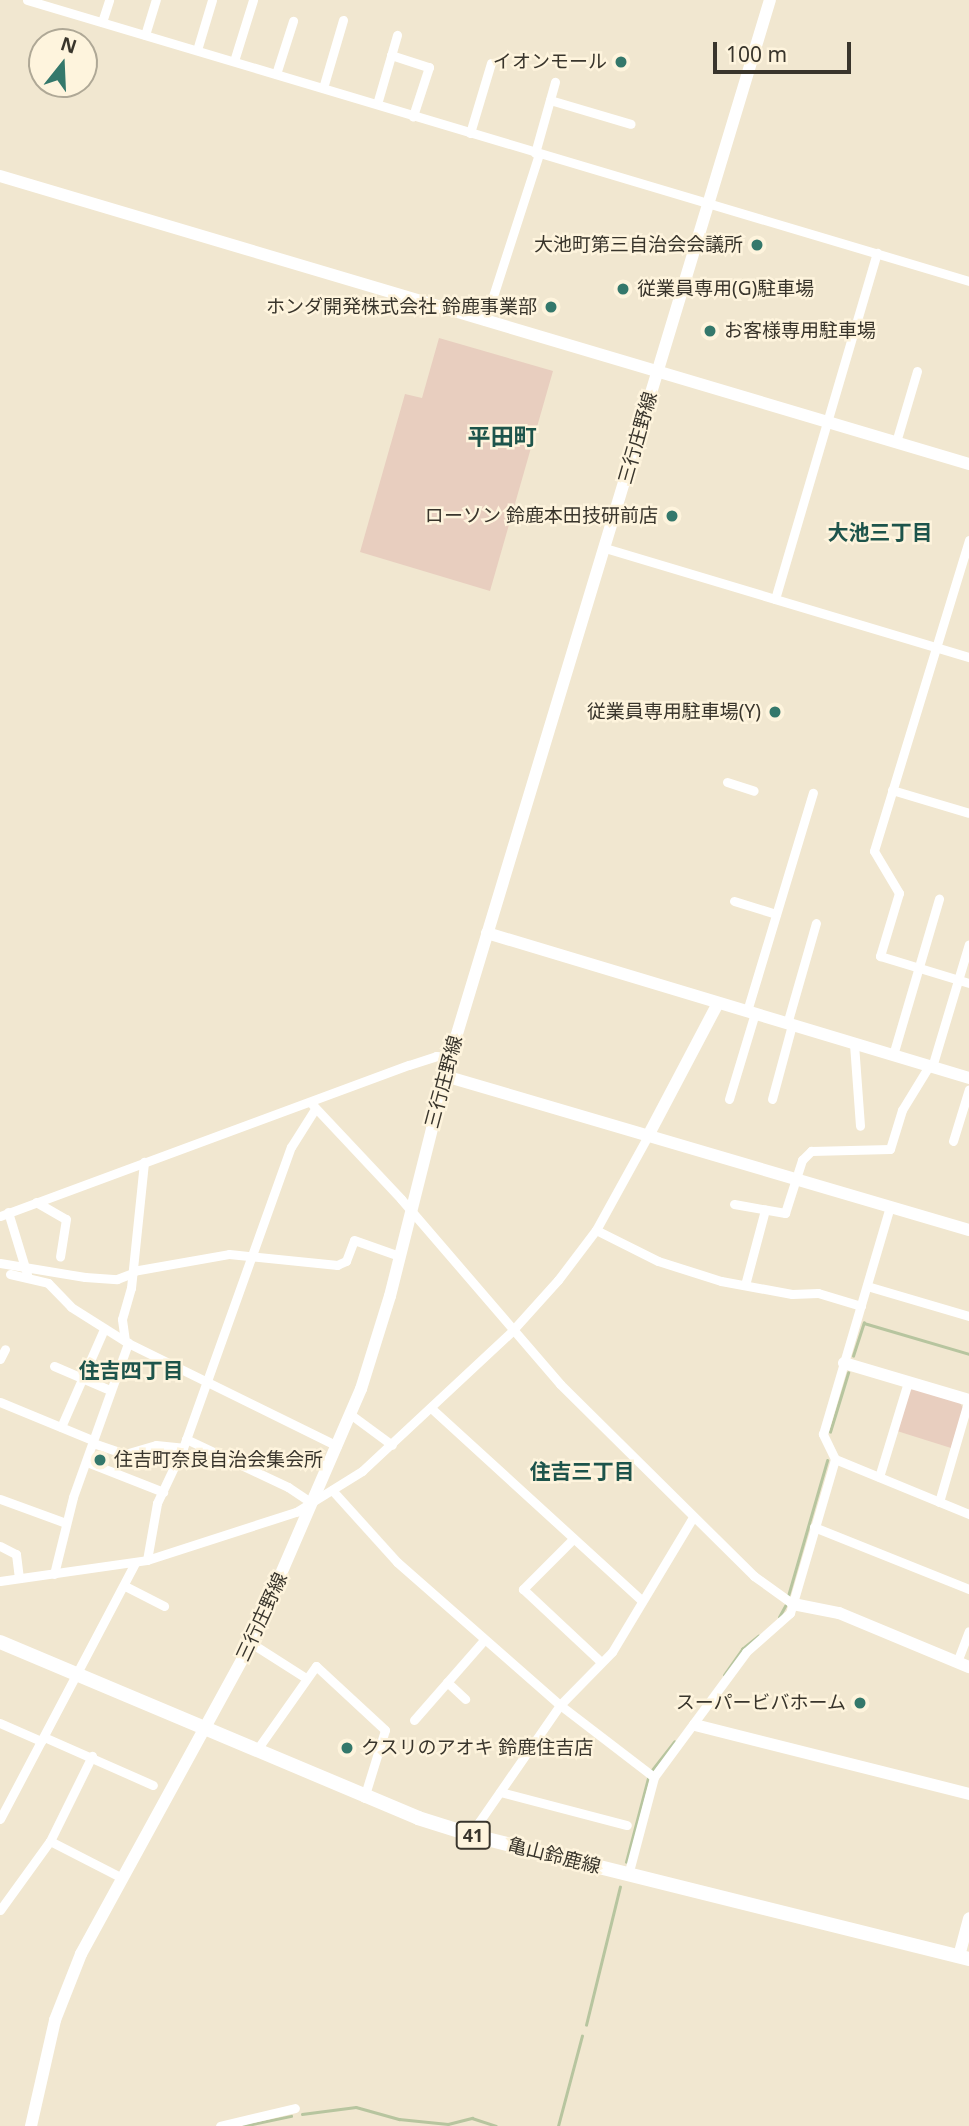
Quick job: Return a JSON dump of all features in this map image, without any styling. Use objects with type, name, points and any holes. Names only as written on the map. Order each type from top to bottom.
[{"type":"main road","name":"亀山鈴鹿線","points":[[0,1642],[364,1798],[475,1836],[964,1957]]},
{"type":"street","points":[[27,0],[969,281]]},
{"type":"street","points":[[102,22],[108,0]]},
{"type":"street","points":[[145,35],[156,0]]},
{"type":"street","points":[[197,50],[212,0]]},
{"type":"street","points":[[234,61],[253,0]]},
{"type":"street","name":"三行庄野線","points":[[31,2126],[55,2020],[81,1954],[120,1877],[207,1729],[251,1643],[337,1446],[376,1345],[450,1057],[770,0]]},
{"type":"street","points":[[323,88],[344,20]]},
{"type":"street","points":[[276,74],[293,21]]},
{"type":"street","points":[[377,104],[397,35]]},
{"type":"street","points":[[391,55],[429,67],[413,116]]},
{"type":"street","points":[[470,133],[491,63]]},
{"type":"street","points":[[485,321],[537,153],[555,82]]},
{"type":"street","points":[[550,100],[631,124]]},
{"type":"street","points":[[0,176],[969,464]]},
{"type":"street","points":[[775,599],[877,253]]},
{"type":"street","points":[[896,442],[917,371]]},
{"type":"street","points":[[969,540],[874,851],[899,893],[880,956],[969,983]]},
{"type":"street","points":[[605,548],[969,657]]},
{"type":"street","points":[[727,782],[754,791]]},
{"type":"street","points":[[892,790],[969,813]]},
{"type":"street","points":[[729,1099],[776,914],[813,793]]},
{"type":"street","points":[[893,1055],[939,899]]},
{"type":"street","points":[[734,901],[776,914]]},
{"type":"street","points":[[772,1098],[817,923]]},
{"type":"street","points":[[487,933],[969,1078]]},
{"type":"street","points":[[734,1204],[785,1213],[796,1178],[811,1151],[890,1149],[902,1110],[930,1067],[969,944]]},
{"type":"street","points":[[0,1581],[135,1563],[296,1512],[332,1490],[392,1445],[512,1331],[596,1230],[718,1003]]},
{"type":"street","points":[[854,1044],[860,1126]]},
{"type":"street","points":[[27,1273],[4,1214],[312,1105],[436,1056],[450,1057]]},
{"type":"street","points":[[445,1076],[969,1230]]},
{"type":"street","points":[[953,1141],[969,1089]]},
{"type":"street","points":[[312,1105],[410,1210],[512,1331],[754,1576],[793,1604],[839,1613],[963,1665],[969,1631]]},
{"type":"street","points":[[147,1560],[156,1503],[185,1443],[254,1257],[291,1147],[312,1105]]},
{"type":"street","points":[[54,1574],[65,1523],[126,1342],[122,1319],[133,1272],[144,1163]]},
{"type":"street","points":[[36,1202],[66,1219],[60,1257]]},
{"type":"street","points":[[890,1206],[823,1434],[835,1459],[969,1514]]},
{"type":"street","points":[[745,1285],[765,1210]]},
{"type":"street","points":[[596,1230],[657,1261],[745,1285],[792,1294],[818,1293],[861,1306]]},
{"type":"street","points":[[10,1274],[117,1279],[133,1272],[194,1257],[254,1257],[337,1265],[346,1261],[354,1240],[399,1256]]},
{"type":"street","points":[[0,1263],[48,1283],[71,1307],[126,1342],[337,1446]]},
{"type":"street","points":[[867,1286],[969,1315]]},
{"type":"street","points":[[61,1427],[104,1329]]},
{"type":"street","points":[[0,1359],[5,1349]]},
{"type":"street","points":[[845,1363],[969,1400],[939,1502]]},
{"type":"street","points":[[54,1366],[110,1390]]},
{"type":"street","points":[[879,1477],[908,1382]]},
{"type":"street","points":[[0,1402],[125,1454],[156,1445],[185,1443],[288,1487],[312,1501]]},
{"type":"street","points":[[431,1408],[642,1601]]},
{"type":"street","points":[[350,1414],[392,1445]]},
{"type":"street","points":[[628,1875],[654,1777],[695,1725],[746,1652],[778,1626],[793,1604],[835,1459]]},
{"type":"street","points":[[87,1462],[163,1492]]},
{"type":"street","points":[[332,1490],[397,1562],[484,1640],[560,1705],[654,1777]]},
{"type":"street","points":[[0,1499],[65,1523]]},
{"type":"street","points":[[475,1836],[500,1792],[560,1705],[600,1661],[612,1652],[693,1517]]},
{"type":"street","points":[[814,1527],[969,1589]]},
{"type":"street","points":[[573,1539],[523,1589],[600,1661]]},
{"type":"street","points":[[0,1546],[16,1554],[19,1578]]},
{"type":"street","points":[[0,1819],[135,1563]]},
{"type":"street","points":[[125,1586],[164,1606]]},
{"type":"street","points":[[414,1720],[484,1640]]},
{"type":"street","points":[[251,1643],[306,1678]]},
{"type":"street","points":[[256,1751],[316,1666],[385,1730],[364,1798]]},
{"type":"street","points":[[447,1682],[465,1699]]},
{"type":"street","points":[[0,1723],[92,1756],[153,1785]]},
{"type":"street","points":[[695,1725],[969,1794]]},
{"type":"street","points":[[0,1910],[50,1841],[92,1756]]},
{"type":"street","points":[[500,1792],[627,1825]]},
{"type":"street","points":[[50,1841],[120,1877]]},
{"type":"street","points":[[964,1957],[969,1918]]},
{"type":"street","points":[[220,2126],[295,2108]]},
{"type":"shaded area","points":[[439,338],[553,371],[490,591],[360,552],[405,394],[422,398]]},
{"type":"shaded area","points":[[914,1389],[960,1403],[963,1408],[951,1448],[897,1431],[909,1390]]},
{"type":"waterway","points":[[853,1356],[864,1323],[969,1354]]},
{"type":"waterway","points":[[830,1432],[848,1373]]},
{"type":"waterway","points":[[788,1596],[827,1461]]},
{"type":"waterway","points":[[779,1617],[785,1606]]},
{"type":"waterway","points":[[724,1675],[742,1649],[758,1636]]},
{"type":"waterway","points":[[652,1770],[674,1742]]},
{"type":"waterway","points":[[626,1862],[648,1778]]},
{"type":"waterway","points":[[586,2025],[620,1887]]},
{"type":"waterway","points":[[558,2126],[582,2036]]},
{"type":"waterway","points":[[302,2114],[356,2107],[399,2119],[448,2124],[472,2118],[496,2126]]},
{"type":"waterway","points":[[243,2126],[291,2116]]},
{"type":"place","name":"イオンモール","points":[[621,62]]},
{"type":"place","name":"大池町第三自治会会議所","points":[[757,245]]},
{"type":"place","name":"従業員専用(G)駐車場","points":[[623,289]]},
{"type":"place","name":"ホンダ開発株式会社 鈴鹿事業部","points":[[551,307]]},
{"type":"place","name":"お客様専用駐車場","points":[[710,331]]},
{"type":"place","name":"ローソン 鈴鹿本田技研前店","points":[[672,516]]},
{"type":"place","name":"従業員専用駐車場(Y)","points":[[775,712]]},
{"type":"place","name":"住吉町奈良自治会集会所","points":[[100,1460]]},
{"type":"place","name":"スーパービバホーム","points":[[860,1703]]},
{"type":"place","name":"クスリのアオキ 鈴鹿住吉店","points":[[347,1748]]},
{"type":"district","name":"平田町","points":[[502,436]]},
{"type":"district","name":"大池三丁目","points":[[880,532]]},
{"type":"district","name":"住吉四丁目","points":[[131,1370]]},
{"type":"district","name":"住吉三丁目","points":[[582,1471]]}]
